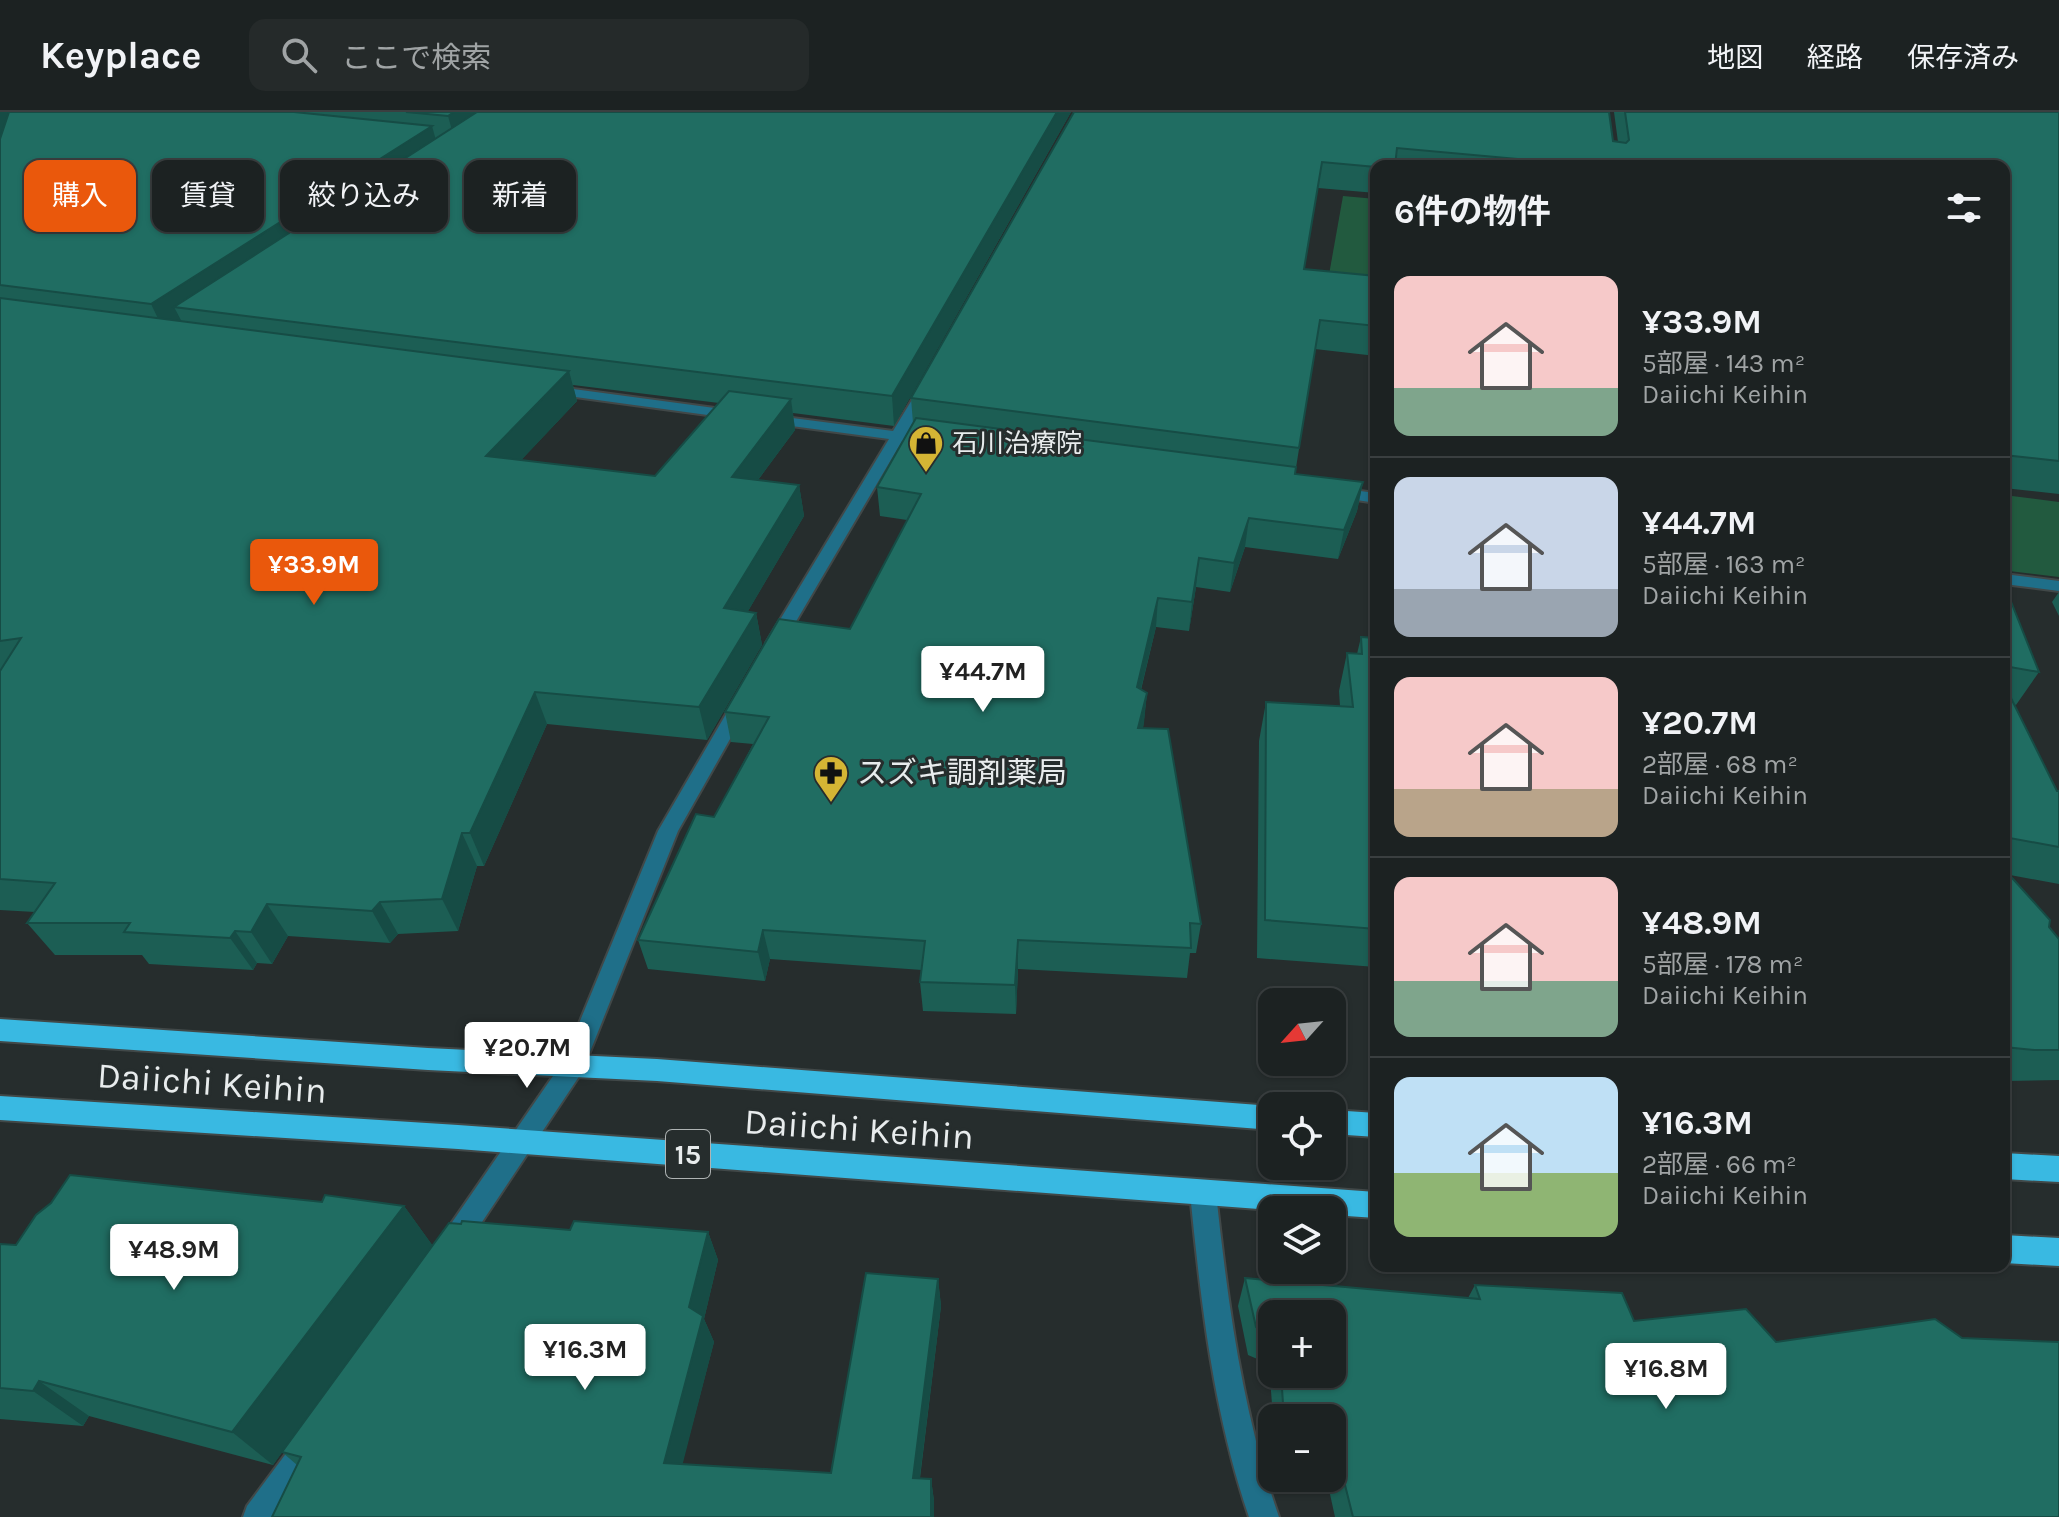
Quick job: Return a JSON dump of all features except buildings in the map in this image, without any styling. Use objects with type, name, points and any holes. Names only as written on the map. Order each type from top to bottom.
[{"type":"highway","name":"Daiichi Keihin","points":[[0,1030],[428,1059],[574,1065],[1258,1117]]},
{"type":"highway","name":"Daiichi Keihin","points":[[0,1108],[1370,1205]]},
{"type":"highway","points":[[1346,1123],[1370,1125]]},
{"type":"highway","points":[[2010,1166],[2059,1169]]},
{"type":"highway","points":[[2010,1249],[2059,1252]]},
{"type":"street","points":[[768,655],[933,376]]},
{"type":"street","points":[[540,389],[929,440]]},
{"type":"street","points":[[1319,490],[1370,497]]},
{"type":"street","points":[[2010,580],[2059,586]]},
{"type":"street","points":[[441,1260],[574,1065],[668,831],[753,682]]},
{"type":"street","points":[[1203,1193],[1214,1308],[1250,1479],[1264,1517]]},
{"type":"street","points":[[258,1517],[331,1414]]},
{"type":"green space","points":[[1343,196],[1370,198],[1370,290],[1327,286]]},
{"type":"green space","points":[[2010,496],[2059,502],[2059,577],[2010,571]]},
{"type":"place","name":"石川治療院","points":[[926,474]]},
{"type":"place","name":"スズキ調剤薬局","points":[[831,804]]}]
